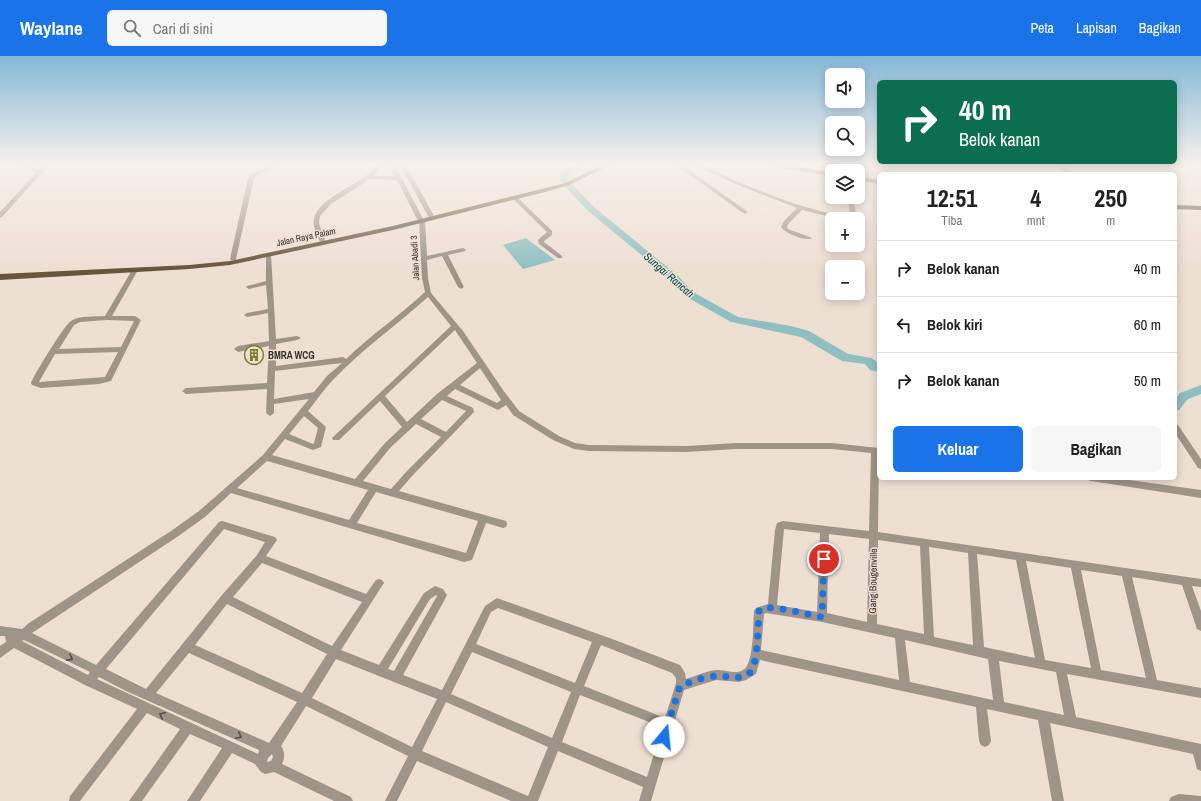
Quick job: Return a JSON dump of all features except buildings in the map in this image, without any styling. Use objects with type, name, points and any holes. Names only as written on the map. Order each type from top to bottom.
[{"type":"main road","name":"Jalan Raya Palam","points":[[0,277],[217,264],[268,255],[421,220],[500,200]]},
{"type":"main road","name":"Jalan Raya Palam","points":[[421,220],[431,216],[507,200]]},
{"type":"main road","points":[[1177,207],[1201,208]]},
{"type":"main road","points":[[1177,211],[1201,213]]},
{"type":"main road","name":"Jalan Raya Palam","points":[[0,273],[187,264],[233,259],[323,242]]},
{"type":"street","points":[[0,216],[14,200]]},
{"type":"street","points":[[233,259],[246,200]]},
{"type":"street","points":[[323,242],[316,223],[316,218],[323,208],[332,200]]},
{"type":"street","points":[[410,200],[421,220]]},
{"type":"street","points":[[422,200],[431,216]]},
{"type":"street","points":[[517,200],[550,232],[550,234],[542,240],[541,243],[560,257]]},
{"type":"street","points":[[728,200],[745,212]]},
{"type":"street","points":[[780,200],[825,216]]},
{"type":"street","points":[[800,208],[786,222],[784,227],[786,230],[809,238]]},
{"type":"street","name":"Jalan Abadi 3","points":[[421,220],[425,283],[428,292]]},
{"type":"street","points":[[424,259],[463,250]]},
{"type":"street","points":[[444,254],[461,286]]},
{"type":"street","points":[[268,255],[273,342],[270,413]]},
{"type":"street","points":[[107,318],[135,270]]},
{"type":"street","points":[[249,287],[270,282]]},
{"type":"street","points":[[0,653],[23,634],[202,514],[266,457],[330,378],[381,332],[412,309],[428,292],[455,326],[516,413],[556,438],[574,446],[589,448],[686,449],[737,446],[832,446],[877,451]]},
{"type":"street","points":[[247,315],[272,310]]},
{"type":"street","points":[[107,318],[138,319],[124,349],[106,380],[36,384],[35,382],[52,352],[74,322],[107,318]]},
{"type":"street","points":[[336,438],[455,326]]},
{"type":"street","points":[[238,349],[298,338]]},
{"type":"street","points":[[52,352],[124,349]]},
{"type":"street","points":[[273,369],[343,360]]},
{"type":"street","points":[[357,483],[388,445],[440,396],[465,376],[479,361]]},
{"type":"street","points":[[456,382],[498,407],[506,400]]},
{"type":"street","points":[[186,391],[272,386]]},
{"type":"street","points":[[271,402],[313,395]]},
{"type":"street","points":[[381,396],[407,428]]},
{"type":"street","points":[[392,493],[470,412],[470,410],[440,396]]},
{"type":"street","points":[[283,436],[313,446],[318,445],[322,427],[304,412]]},
{"type":"street","points":[[415,420],[447,436]]},
{"type":"street","points":[[1177,430],[1201,466]]},
{"type":"street","name":"Gang Bougenville","points":[[872,628],[873,535],[877,451]]},
{"type":"street","points":[[266,457],[503,524]]},
{"type":"street","points":[[1105,480],[1201,494]]},
{"type":"street","points":[[351,524],[374,488]]},
{"type":"street","points":[[229,489],[466,558],[468,557],[484,518]]},
{"type":"street","points":[[772,609],[780,526],[788,525],[924,542],[1201,584]]},
{"type":"street","points":[[89,681],[222,526],[272,540],[260,558],[225,598],[188,647],[148,695]]},
{"type":"street","points":[[822,617],[825,530]]},
{"type":"street","points":[[924,542],[929,640]]},
{"type":"street","points":[[972,550],[979,652]]},
{"type":"street","points":[[1020,557],[1041,664]]},
{"type":"street","points":[[260,558],[296,570],[369,600]]},
{"type":"street","points":[[1075,565],[1097,674]]},
{"type":"street","points":[[1126,572],[1153,684]]},
{"type":"street","points":[[1186,581],[1201,626]]},
{"type":"street","points":[[261,761],[263,754],[271,749],[305,700],[380,583]]},
{"type":"street","points":[[381,671],[431,592],[434,590],[440,592],[442,595],[441,598],[396,677]]},
{"type":"street","points":[[225,598],[335,653],[444,696],[650,784]]},
{"type":"street","points":[[391,801],[488,609],[498,603],[598,638],[676,669],[681,677],[680,686],[645,801]]},
{"type":"street","points":[[680,686],[716,676],[746,676],[752,670],[756,654],[759,611],[763,608],[822,617],[993,655],[1201,693]]},
{"type":"street","points":[[417,613],[430,618]]},
{"type":"street","points":[[2,632],[23,634],[98,672],[148,695],[271,749],[278,750],[280,755],[274,766]]},
{"type":"street","points":[[2,632],[13,642],[89,681],[261,761],[265,768],[274,766],[347,801]]},
{"type":"street","points":[[899,633],[905,686]]},
{"type":"street","points":[[532,801],[556,745],[598,638]]},
{"type":"street","points":[[36,654],[45,645]]},
{"type":"street","points":[[469,646],[668,724]]},
{"type":"street","points":[[188,647],[305,700],[415,754],[526,801]]},
{"type":"street","points":[[396,647],[410,653]]},
{"type":"street","points":[[756,654],[1199,749],[1201,764]]},
{"type":"street","points":[[993,655],[999,706]]},
{"type":"street","points":[[1060,667],[1071,722]]},
{"type":"street","points":[[981,702],[985,741]]},
{"type":"street","points":[[74,800],[145,707]]},
{"type":"street","points":[[1044,716],[1058,801]]},
{"type":"street","points":[[204,734],[213,724]]},
{"type":"street","points":[[135,801],[188,727]]},
{"type":"street","points":[[193,801],[230,746]]},
{"type":"street","points":[[1175,801],[1198,801]]},
{"type":"water","points":[[526,238],[555,260],[523,269],[503,245]]},
{"type":"waterway","name":"Sungai Rancah","points":[[582,200],[591,209],[675,278],[689,294],[735,320],[805,334],[846,358],[868,361],[874,367],[877,368]]},
{"type":"waterway","name":"Sungai Rancah","points":[[1177,405],[1184,396],[1201,389]]},
{"type":"place","name":"BMRA WCG","points":[[254,355]]},
{"type":"route","points":[[664,737],[680,686],[716,676],[746,676],[752,670],[757,647],[756,639],[759,611],[763,608],[822,617],[824,559]]}]
